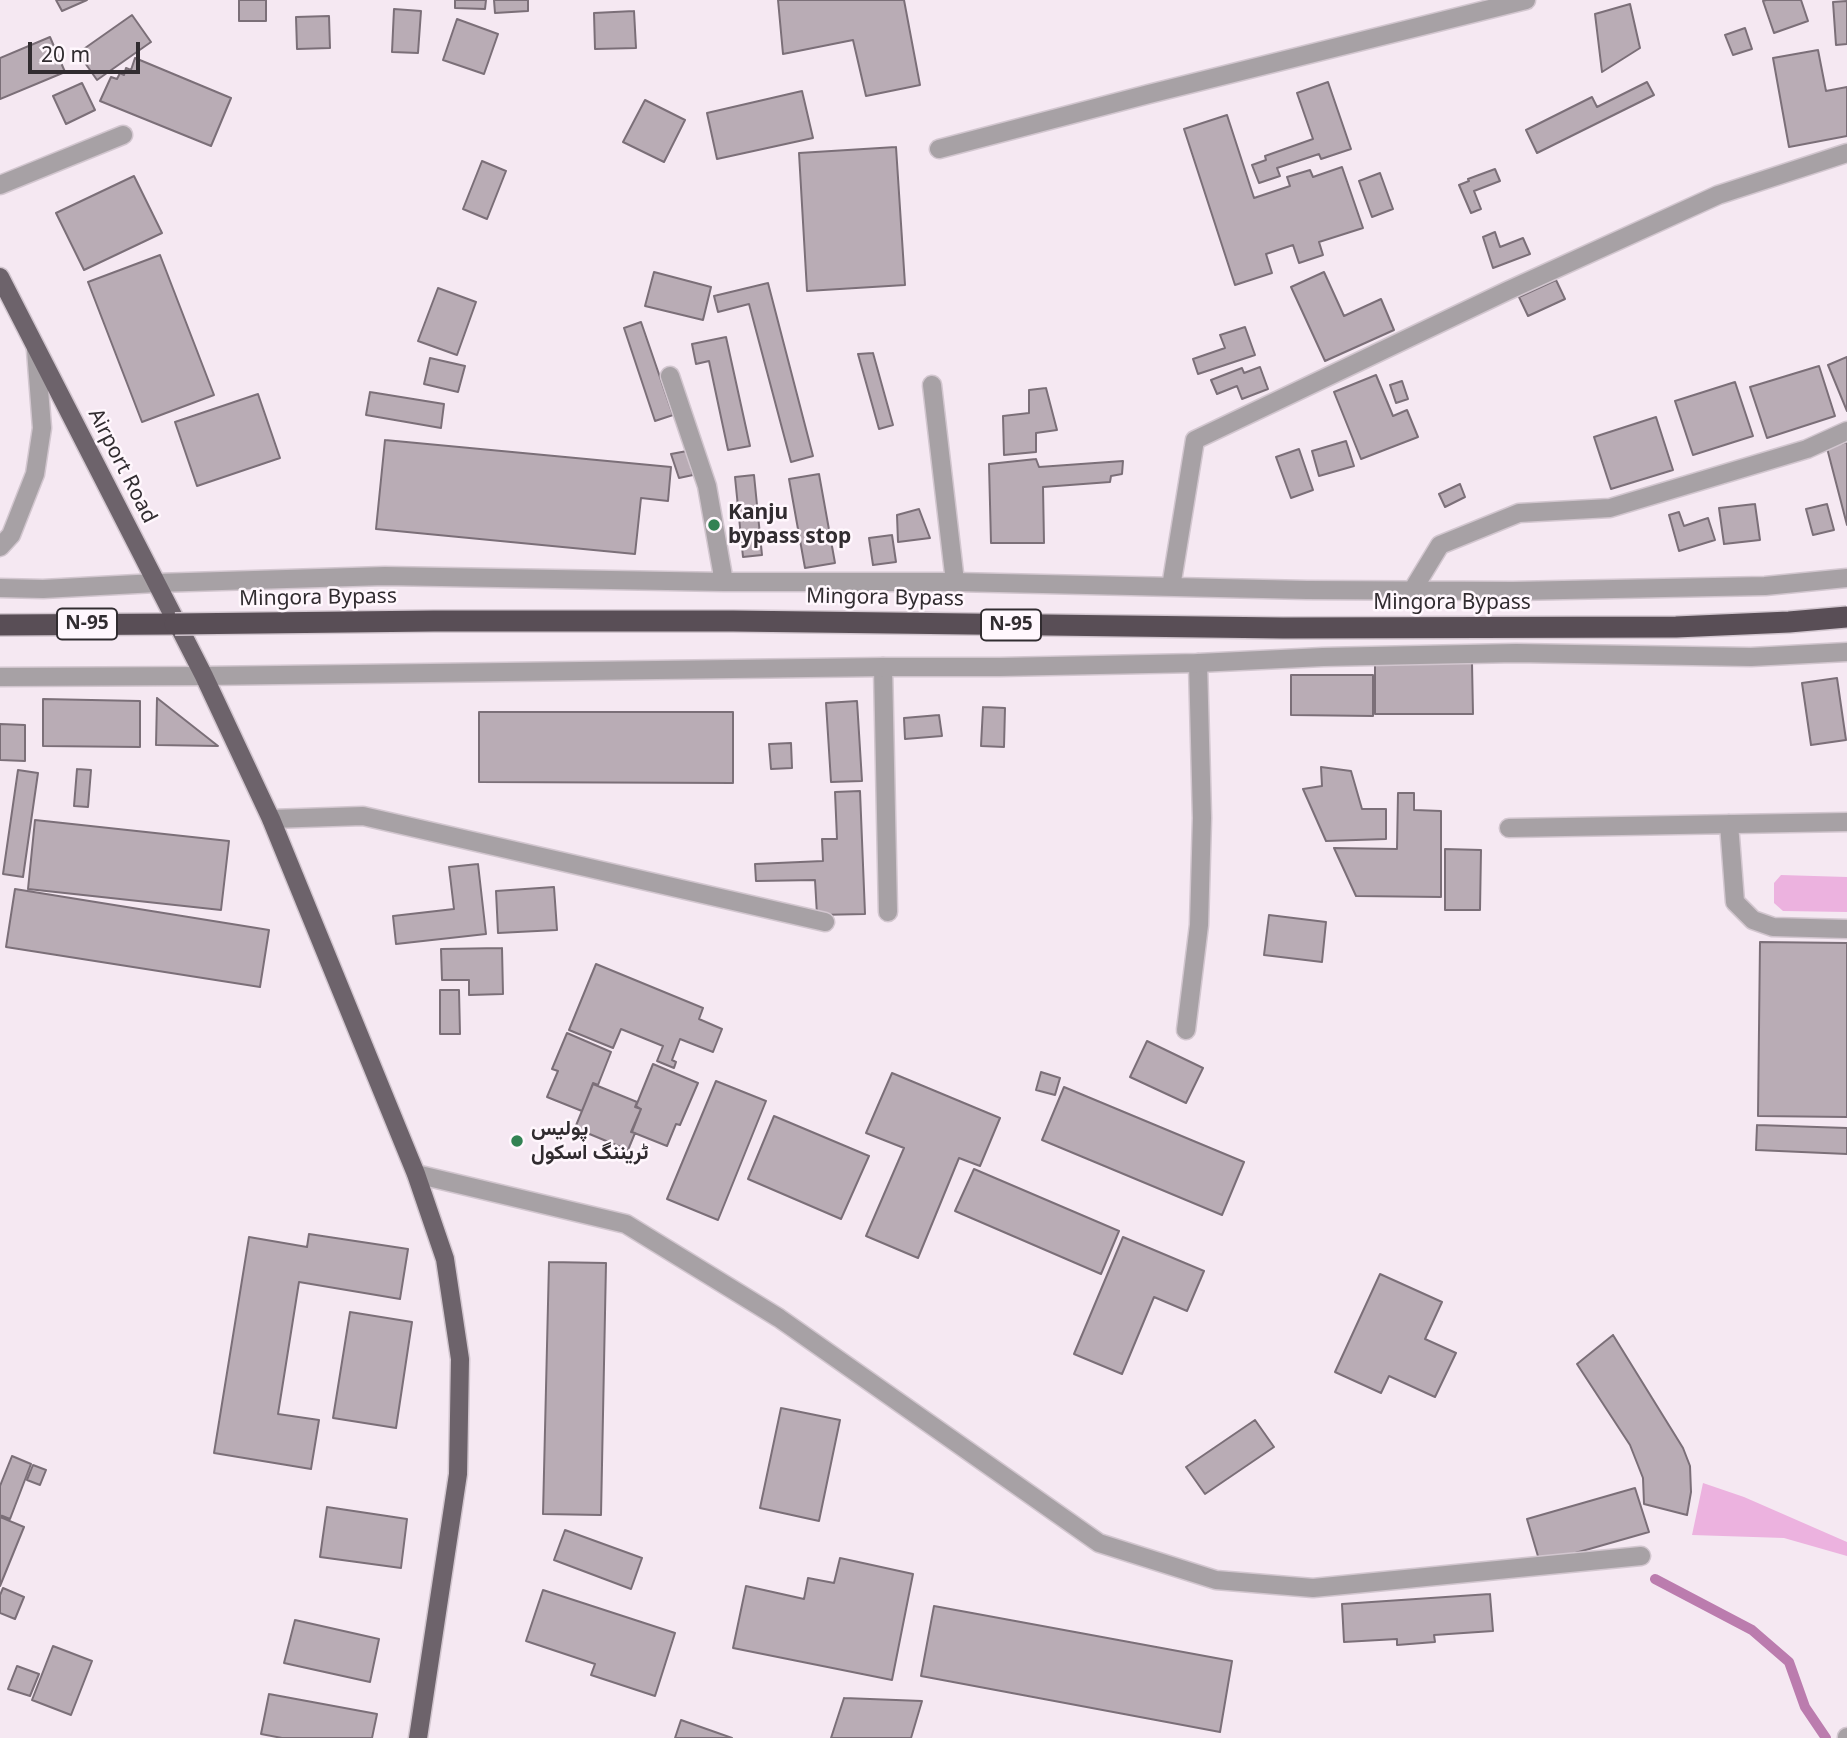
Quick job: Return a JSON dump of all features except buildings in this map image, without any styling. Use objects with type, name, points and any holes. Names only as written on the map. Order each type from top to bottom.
[{"type":"highway","name":"Mingora Bypass","points":[[0,625],[733,621],[1283,628],[1676,627],[1847,617]]},
{"type":"main road","name":"Airport Road","points":[[0,277],[204,676],[271,820],[416,1174],[445,1259],[460,1359],[457,1474],[418,1738]]},
{"type":"street","points":[[939,149],[1526,0]]},
{"type":"street","points":[[0,185],[123,135]]},
{"type":"street","points":[[1171,587],[1195,440],[1507,291],[1718,195],[1847,153]]},
{"type":"street","points":[[0,547],[11,535],[35,474],[42,428],[36,350]]},
{"type":"street","points":[[670,376],[707,486],[724,582]]},
{"type":"street","points":[[932,385],[955,582]]},
{"type":"street","points":[[1412,591],[1440,545],[1519,513],[1610,508],[1807,449],[1847,431]]},
{"type":"street","points":[[0,588],[43,589],[385,576],[1513,591],[1765,586],[1847,578]]},
{"type":"street","points":[[0,677],[1000,667],[1489,654],[1751,657],[1847,652]]},
{"type":"street","points":[[1186,1030],[1199,925],[1202,818],[1198,663]]},
{"type":"street","points":[[883,667],[888,912]]},
{"type":"street","points":[[271,820],[363,816],[825,922]]},
{"type":"street","points":[[1509,828],[1847,822]]},
{"type":"street","points":[[1729,824],[1735,902],[1753,920],[1773,927],[1847,929]]},
{"type":"street","points":[[416,1174],[626,1223],[779,1318],[1099,1543],[1216,1580],[1313,1588],[1641,1556]]},
{"type":"shaded area","points":[[1781,875],[1847,877],[1847,912],[1783,911],[1774,903],[1774,883]]},
{"type":"shaded area","points":[[1703,1483],[1744,1497],[1847,1542],[1847,1556],[1784,1538],[1692,1535]]},
{"type":"waterway","points":[[1655,1579],[1752,1630],[1789,1662],[1805,1707],[1826,1738]]},
{"type":"place","name":"Kanju bypass stop","points":[[714,525]]},
{"type":"place","name":"پولیس ٹریننگ اسکول","points":[[517,1141]]}]
